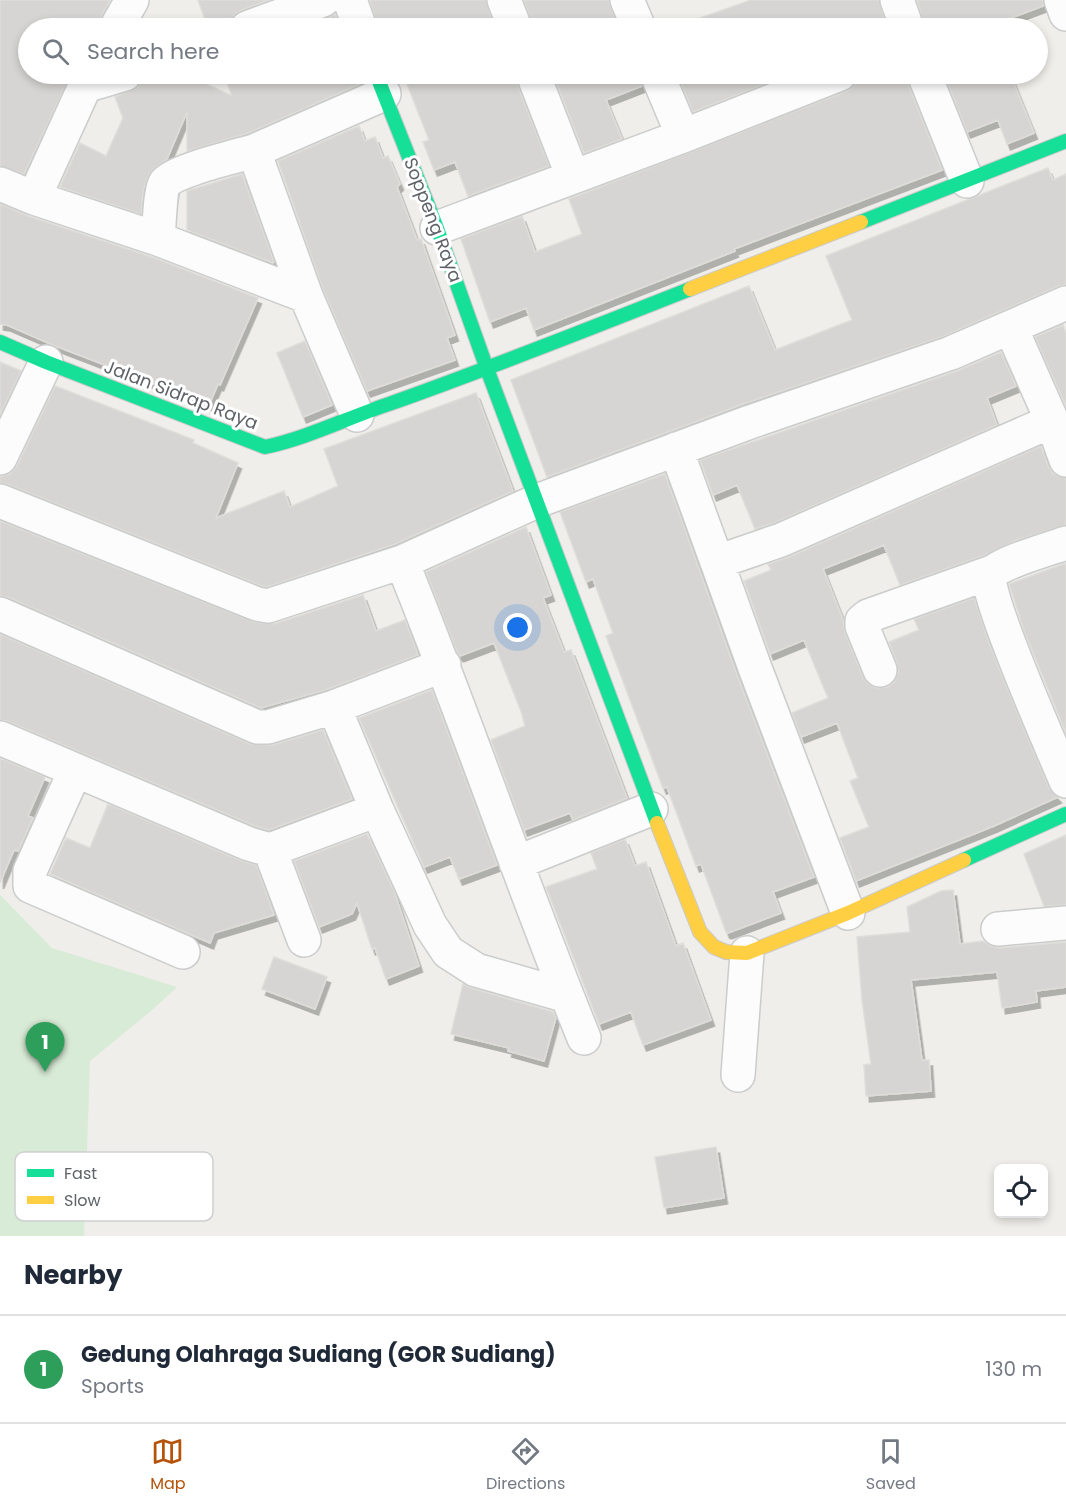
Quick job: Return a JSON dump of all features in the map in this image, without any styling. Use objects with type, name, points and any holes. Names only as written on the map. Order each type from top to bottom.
[{"type":"street","points":[[122,18],[132,0]]},
{"type":"street","points":[[274,18],[323,0]]},
{"type":"street","points":[[350,0],[356,18]]},
{"type":"street","points":[[504,0],[511,18]]},
{"type":"street","points":[[627,0],[635,18]]},
{"type":"street","points":[[897,0],[903,18]]},
{"type":"street","points":[[1061,0],[1066,14]]},
{"type":"street","points":[[34,198],[86,84]]},
{"type":"street","points":[[158,239],[162,191],[165,183],[177,175],[254,151],[380,84]]},
{"type":"street","name":"Soppeng Raya","points":[[380,84],[438,228],[486,369],[699,932],[714,947],[747,953]]},
{"type":"street","points":[[537,84],[573,177]]},
{"type":"street","points":[[661,84],[683,136]]},
{"type":"street","points":[[438,228],[815,84]]},
{"type":"street","points":[[928,84],[967,181]]},
{"type":"street","name":"Jalan Sidrap Raya","points":[[0,342],[265,447],[293,441],[357,415],[486,369],[1066,141]]},
{"type":"street","points":[[254,151],[306,296],[357,415]]},
{"type":"street","points":[[0,184],[34,198],[158,239],[306,296]]},
{"type":"street","points":[[0,501],[257,604],[268,606],[402,562],[537,501],[750,422],[951,353],[1066,303]]},
{"type":"street","points":[[1011,328],[1052,421],[1066,460]]},
{"type":"street","points":[[0,458],[46,362]]},
{"type":"street","points":[[717,562],[781,540],[1052,421]]},
{"type":"street","points":[[676,449],[755,668],[848,913]]},
{"type":"street","points":[[880,670],[862,626],[862,621],[868,616],[1066,543]]},
{"type":"street","points":[[402,562],[444,664],[516,863],[584,1038]]},
{"type":"street","points":[[992,572],[989,577],[990,590],[1066,781]]},
{"type":"street","points":[[0,614],[257,727],[268,727],[334,707],[444,664]]},
{"type":"street","points":[[334,707],[377,810],[430,925],[448,952],[476,970],[567,996]]},
{"type":"street","points":[[0,738],[249,844],[270,850],[377,810]]},
{"type":"street","points":[[75,771],[30,871],[30,886],[183,952]]},
{"type":"street","points":[[516,863],[651,809]]},
{"type":"street","points":[[738,1075],[747,953],[848,913],[1066,814]]},
{"type":"street","points":[[270,850],[304,940]]},
{"type":"street","points":[[998,929],[1066,922]]},
{"type":"green space","points":[[0,895],[52,948],[177,987],[90,1061],[87,1152],[15,1152],[15,1221],[85,1221],[84,1236],[0,1236]]},
{"type":"building","points":[[0,0],[110,0],[101,18],[18,18],[18,84],[66,84],[24,174],[0,166]]},
{"type":"building","points":[[198,0],[269,0],[241,10],[232,18],[204,18]]},
{"type":"building","points":[[370,0],[486,0],[492,18],[375,18]]},
{"type":"building","points":[[524,0],[609,0],[615,18],[530,18]]},
{"type":"building","points":[[751,0],[879,0],[884,18],[700,18]]},
{"type":"building","points":[[917,0],[1043,0],[1043,6],[1011,18],[922,18]]},
{"type":"building","points":[[140,84],[206,84],[232,96],[228,84],[360,84],[248,133],[187,151],[187,112],[167,159],[153,169],[148,176],[143,191],[141,214],[60,187],[80,143],[106,156],[123,118],[115,97]]},
{"type":"building","points":[[407,84],[517,84],[549,166],[468,196],[455,162],[434,170],[423,142],[429,140]]},
{"type":"building","points":[[557,84],[642,84],[642,86],[606,100],[622,139],[584,153]]},
{"type":"building","points":[[681,84],[764,84],[693,112]]},
{"type":"building","points":[[908,84],[942,170],[734,249],[735,251],[534,330],[526,308],[490,322],[461,239],[522,216],[535,252],[582,234],[569,199],[847,91],[855,85]]},
{"type":"building","points":[[948,84],[1014,84],[1034,133],[1007,144],[998,120],[967,132]]},
{"type":"building","points":[[359,126],[365,141],[375,137],[383,158],[388,156],[400,184],[397,187],[417,240],[421,239],[455,335],[447,338],[455,360],[367,391],[323,289],[278,161]]},
{"type":"building","points":[[1048,168],[1053,180],[1066,174],[1066,285],[944,336],[743,404],[547,477],[511,380],[749,286],[775,350],[852,320],[826,256]]},
{"type":"building","points":[[242,174],[273,263],[187,230],[187,191]]},
{"type":"building","points":[[0,204],[28,216],[152,257],[258,298],[209,405],[0,324]]},
{"type":"building","points":[[1063,325],[1066,333],[1066,406],[1035,337]]},
{"type":"building","points":[[305,341],[332,405],[303,417],[277,353]]},
{"type":"building","points":[[1001,352],[1016,386],[987,398],[997,425],[774,523],[755,529],[737,485],[713,495],[700,460],[957,371]]},
{"type":"building","points":[[0,362],[21,371],[0,415]]},
{"type":"building","points":[[55,386],[194,440],[193,443],[238,463],[216,518],[284,491],[290,507],[338,486],[324,449],[476,393],[513,491],[395,544],[267,587],[262,586],[0,483],[0,477],[10,474],[17,466]]},
{"type":"building","points":[[1041,446],[1053,474],[1066,478],[1066,525],[1019,539],[985,555],[900,585],[884,545],[823,569],[863,677],[868,684],[877,688],[888,687],[894,682],[898,673],[897,663],[889,642],[919,630],[914,619],[974,598],[990,646],[1018,715],[1049,788],[1058,797],[994,826],[856,881],[840,838],[869,827],[850,781],[858,778],[837,723],[801,737],[792,713],[828,698],[804,640],[770,654],[744,581],[771,570],[768,564],[789,557]]},
{"type":"building","points":[[665,474],[737,675],[814,877],[773,892],[781,913],[728,933],[701,864],[696,866],[667,787],[663,788],[606,636],[613,633],[593,579],[586,582],[560,512]]},
{"type":"building","points":[[0,521],[254,622],[274,624],[363,595],[376,631],[405,620],[418,655],[328,689],[261,708],[8,597],[0,596]]},
{"type":"building","points":[[526,527],[551,595],[543,598],[564,652],[571,650],[627,798],[573,820],[570,813],[524,830],[491,740],[525,726],[522,714],[494,643],[460,656],[458,654],[426,572]]},
{"type":"building","points":[[1066,563],[1066,733],[1025,633],[1009,584]]},
{"type":"building","points":[[0,634],[250,744],[273,745],[323,730],[352,799],[269,830],[0,720]]},
{"type":"building","points":[[432,690],[497,865],[459,879],[450,857],[424,867],[359,718]]},
{"type":"building","points":[[0,758],[45,777],[28,816],[33,818],[18,851],[14,850],[0,883]]},
{"type":"building","points":[[108,804],[256,865],[274,915],[214,933],[210,943],[50,874],[66,838],[90,848]]},
{"type":"building","points":[[367,834],[394,891],[419,966],[386,979],[375,948],[372,949],[357,903],[352,914],[319,927],[294,861]]},
{"type":"building","points":[[1066,835],[1066,905],[1044,906],[1024,854]]},
{"type":"building","points":[[625,839],[635,866],[646,862],[676,946],[683,943],[711,1020],[643,1045],[631,1012],[599,1024],[546,887],[597,869],[591,853]]},
{"type":"building","points":[[953,890],[960,944],[983,941],[1000,948],[1066,942],[1066,987],[1036,991],[1037,1002],[1002,1008],[997,972],[911,980],[922,1060],[929,1060],[931,1091],[866,1096],[864,1065],[871,1064],[862,1000],[857,937],[910,932],[907,907],[941,891]]},
{"type":"building","points":[[274,957],[327,977],[315,1009],[262,989]]},
{"type":"building","points":[[463,984],[553,1012],[556,1017],[544,1061],[508,1051],[509,1048],[451,1034]]},
{"type":"building","points":[[716,1147],[724,1198],[664,1208],[655,1157]]},
{"type":"traffic: fast","points":[[380,84],[437,228],[487,369],[657,823]]},
{"type":"traffic: fast","points":[[861,222],[1066,141]]},
{"type":"traffic: fast","points":[[0,342],[265,447],[311,433],[462,377],[690,289]]},
{"type":"traffic: fast","points":[[964,860],[1066,814]]},
{"type":"traffic: slow","points":[[690,289],[861,222]]},
{"type":"traffic: slow","points":[[657,823],[700,932],[714,947],[726,952],[747,953],[848,913],[964,860]]},
{"type":"place","name":"Gedung Olahraga Sudiang (GOR Sudiang)","points":[[45,1072]]}]
